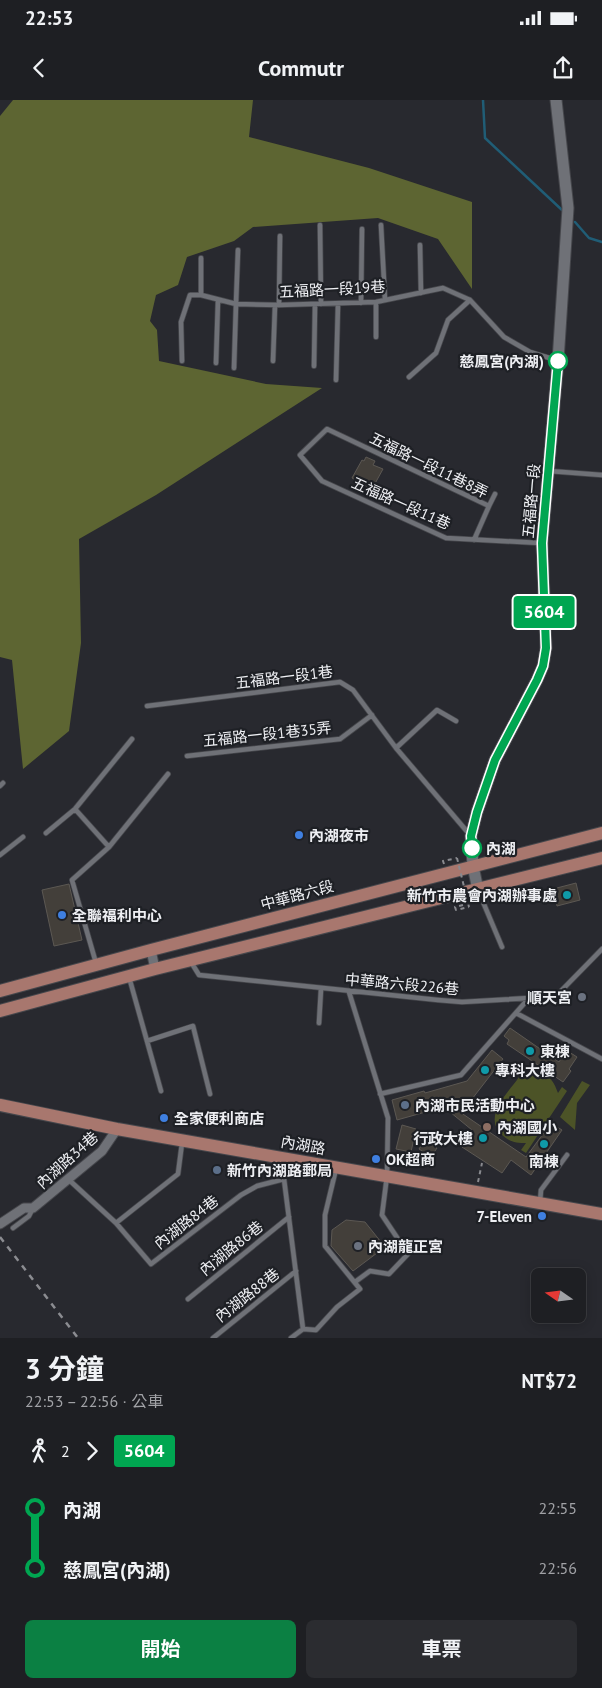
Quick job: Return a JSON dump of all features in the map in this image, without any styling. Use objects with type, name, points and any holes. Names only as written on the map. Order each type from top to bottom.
[{"type":"main road","name":"五福路一段","points":[[478,890],[473,866],[471,836],[477,812],[495,760],[543,666],[546,648],[542,543],[558,361],[568,208],[556,100]]},
{"type":"main road","name":"中華路六段","points":[[0,991],[602,832]]},
{"type":"main road","points":[[0,1011],[190,960],[602,858]]},
{"type":"main road","name":"內湖路","points":[[0,1104],[117,1129],[602,1214]]},
{"type":"street","points":[[150,950],[155,969]]},
{"type":"street","name":"內湖路34巷","points":[[0,1224],[24,1208],[33,1208],[102,1151],[117,1129]]},
{"type":"lane","points":[[320,225],[321,304]]},
{"type":"lane","points":[[381,225],[385,300]]},
{"type":"lane","points":[[361,303],[362,229]]},
{"type":"lane","points":[[273,361],[280,236]]},
{"type":"lane","points":[[420,245],[421,293]]},
{"type":"lane","points":[[234,368],[238,250]]},
{"type":"lane","points":[[182,360],[181,322],[190,295],[201,295],[201,258]]},
{"type":"lane","name":"五福路一段19巷","points":[[201,295],[236,304],[315,305],[376,302],[443,288],[470,300],[504,338],[530,352],[558,361]]},
{"type":"lane","points":[[216,364],[218,300]]},
{"type":"lane","points":[[409,377],[436,354],[448,320],[470,300]]},
{"type":"lane","points":[[376,302],[376,337]]},
{"type":"lane","points":[[336,380],[338,304]]},
{"type":"lane","points":[[314,366],[315,305]]},
{"type":"lane","name":"五福路一段11巷8弄","points":[[327,430],[489,506],[474,540]]},
{"type":"lane","name":"五福路一段11巷","points":[[327,430],[300,455],[322,481],[446,538],[542,543]]},
{"type":"lane","points":[[548,471],[602,475]]},
{"type":"lane","points":[[489,506],[494,494]]},
{"type":"lane","name":"五福路一段1巷","points":[[147,706],[340,682],[353,690],[396,748],[471,836]]},
{"type":"lane","points":[[396,748],[437,710],[456,720]]},
{"type":"lane","name":"五福路一段1巷35弄","points":[[186,756],[340,739],[372,715]]},
{"type":"lane","points":[[46,833],[75,809],[132,739]]},
{"type":"lane","points":[[96,965],[72,880],[109,847],[168,774]]},
{"type":"lane","points":[[75,809],[109,847]]},
{"type":"lane","points":[[0,855],[23,837]]},
{"type":"lane","points":[[478,890],[502,947]]},
{"type":"lane","name":"中華路六段226巷","points":[[190,960],[200,975],[349,992],[462,1002],[546,997],[560,992],[602,950]]},
{"type":"lane","points":[[129,976],[161,1091]]},
{"type":"lane","points":[[319,1023],[321,989]]},
{"type":"lane","points":[[349,992],[388,1118],[387,1176],[382,1216],[408,1254],[389,1274],[370,1271],[355,1282]]},
{"type":"lane","points":[[380,1094],[461,1075],[529,998]]},
{"type":"lane","points":[[516,1013],[602,1059]]},
{"type":"lane","points":[[147,1041],[193,1026],[210,1094]]},
{"type":"lane","points":[[68,1179],[116,1223],[178,1174],[182,1140]]},
{"type":"lane","points":[[540,1203],[541,1190],[567,1155]]},
{"type":"lane","points":[[289,1159],[284,1179],[303,1328]]},
{"type":"lane","points":[[290,1338],[303,1328],[316,1330],[337,1307],[360,1290],[325,1246],[325,1215],[336,1167]]},
{"type":"lane","name":"內湖路84巷","points":[[116,1223],[152,1264],[241,1195],[257,1186],[284,1179]]},
{"type":"lane","name":"內湖路34巷","points":[[13,1228],[29,1216],[33,1208]]},
{"type":"lane","name":"內湖路86巷","points":[[188,1299],[290,1217]]},
{"type":"lane","name":"內湖路88巷","points":[[213,1338],[296,1271]]},
{"type":"path","points":[[457,858],[469,907],[456,910],[455,907],[464,905]]},
{"type":"path","points":[[476,1192],[482,1164]]},
{"type":"green space","points":[[13,100],[253,100],[249,137],[369,168],[472,202],[472,289],[438,239],[378,218],[253,227],[234,241],[187,257],[178,285],[156,295],[150,321],[157,330],[159,361],[266,384],[322,388],[156,495],[79,539],[81,643],[69,731],[23,769],[12,660],[0,657],[0,116]]},
{"type":"green space","points":[[534,1072],[550,1078],[558,1093],[562,1087],[567,1091],[526,1153],[521,1150],[526,1143],[513,1142],[504,1137],[496,1127],[495,1120],[499,1105],[519,1077],[525,1073]]},
{"type":"green space","points":[[582,1081],[590,1085],[577,1103],[575,1130],[560,1117]]},
{"type":"building","points":[[366,457],[375,461],[373,465],[383,469],[372,489],[362,484],[361,487],[354,484],[356,480],[352,478],[362,460],[364,461]]},
{"type":"building","name":"新竹市農會內湖辦事處","points":[[576,883],[580,900],[557,906],[553,889]]},
{"type":"building","name":"全聯福利中心","points":[[69,884],[82,940],[54,946],[42,890]]},
{"type":"building","name":"東棟","points":[[510,1028],[559,1062],[566,1050],[577,1057],[569,1069],[571,1071],[563,1082],[507,1044],[509,1040],[504,1036]]},
{"type":"building","name":"專科大樓","points":[[492,1050],[503,1059],[472,1099],[428,1106],[429,1111],[397,1120],[392,1100],[467,1081]]},
{"type":"building","name":"行政大樓","points":[[454,1108],[526,1157],[551,1123],[562,1130],[531,1175],[511,1160],[502,1173],[462,1147],[472,1130],[450,1112]]},
{"type":"building","points":[[402,1125],[416,1129],[411,1152],[396,1149]]},
{"type":"building","points":[[425,1140],[437,1148],[431,1157],[419,1149]]},
{"type":"building","name":"內湖龍正宮","points":[[346,1220],[365,1222],[385,1247],[353,1271],[331,1246],[332,1230]]},
{"type":"waterway","points":[[483,100],[485,138],[562,210]]},
{"type":"waterway","points":[[575,222],[589,238],[602,242]]},
{"type":"railway","points":[[0,1237],[78,1338]]},
{"type":"bus line","name":"5604","points":[[472,848],[471,836],[477,812],[495,760],[543,666],[546,648],[542,587],[542,543],[558,361]]},
{"type":"place","name":"慈鳳宮(內湖)","points":[[558,361]]},
{"type":"place","name":"內湖夜市","points":[[299,835]]},
{"type":"place","name":"內湖","points":[[472,848]]},
{"type":"place","name":"新竹市農會內湖辦事處","points":[[567,895]]},
{"type":"place","name":"全聯福利中心","points":[[62,915]]},
{"type":"place","name":"順天宮","points":[[582,997]]},
{"type":"place","name":"東棟","points":[[530,1051]]},
{"type":"place","name":"專科大樓","points":[[485,1070]]},
{"type":"place","name":"內湖市民活動中心","points":[[405,1105]]},
{"type":"place","name":"全家便利商店","points":[[164,1118]]},
{"type":"place","name":"內湖國小","points":[[487,1127]]},
{"type":"place","name":"行政大樓","points":[[483,1138]]},
{"type":"place","name":"南棟","points":[[544,1144]]},
{"type":"place","name":"OK超商","points":[[376,1159]]},
{"type":"place","name":"新竹內湖路郵局","points":[[217,1170]]},
{"type":"place","name":"7-Eleven","points":[[542,1216]]},
{"type":"place","name":"內湖龍正宮","points":[[358,1246]]}]
